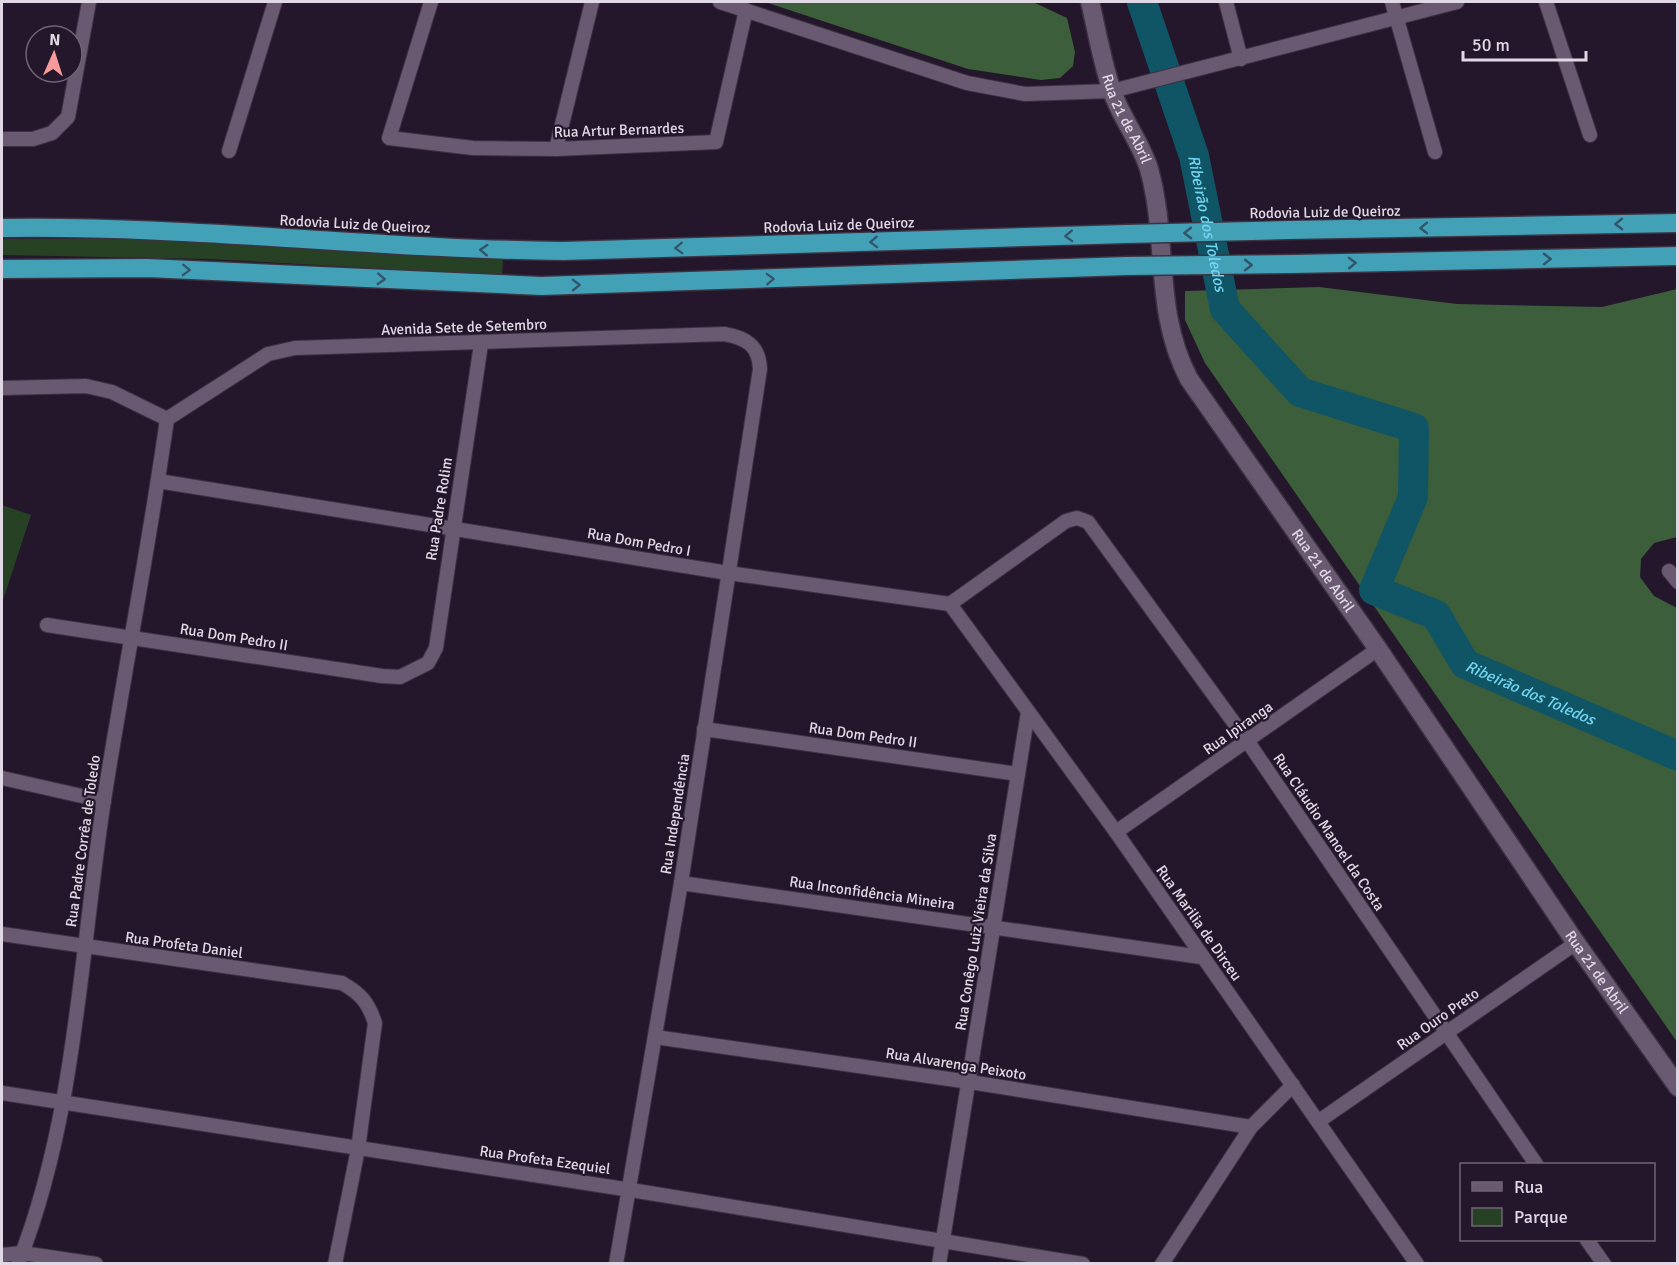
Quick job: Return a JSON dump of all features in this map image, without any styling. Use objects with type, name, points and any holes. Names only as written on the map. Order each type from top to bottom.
[{"type":"highway","name":"Rodovia Luiz de Queiroz","points":[[2,227],[68,227],[490,250],[563,251],[1127,234],[1677,223]]},
{"type":"highway","points":[[2,269],[147,268],[541,285],[1127,266],[1677,256]]},
{"type":"highway","points":[[2,279],[147,268]]},
{"type":"street","points":[[2,140],[33,139],[52,133],[68,117],[89,2]]},
{"type":"street","points":[[229,152],[275,2]]},
{"type":"street","name":"Rua Artur Bernardes","points":[[431,2],[389,138],[473,148],[555,149],[716,142],[746,10]]},
{"type":"street","points":[[555,149],[592,2]]},
{"type":"street","points":[[720,2],[967,83],[1025,94],[1112,91],[1457,2]]},
{"type":"street","name":"Rua 21 de Abril","points":[[1090,2],[1112,91],[1149,167],[1156,204],[1168,326],[1175,353],[1207,407],[1378,649],[1576,943],[1677,1088]]},
{"type":"street","points":[[1226,2],[1241,59]]},
{"type":"street","points":[[1392,2],[1435,152]]},
{"type":"street","points":[[1546,2],[1590,135]]},
{"type":"street","name":"Avenida Sete de Setembro","points":[[167,419],[268,354],[281,350],[724,334],[736,336],[754,346],[759,356],[760,369]]},
{"type":"street","name":"Rua Padre Rolim","points":[[415,671],[428,663],[435,648],[481,344]]},
{"type":"street","name":"Rua Independência","points":[[616,1263],[631,1190],[681,883],[760,369]]},
{"type":"street","points":[[2,387],[86,386],[112,392],[167,419]]},
{"type":"street","name":"Rua Padre Corrêa de Toledo","points":[[20,1258],[48,1177],[62,1102],[104,801],[133,638],[167,419]]},
{"type":"street","name":"Rua Dom Pedro I","points":[[158,481],[728,573],[950,604]]},
{"type":"street","name":"Rua Cláudio Manoel da Costa","points":[[950,604],[1066,521],[1077,518],[1088,522],[1248,742],[1535,1163]]},
{"type":"street","name":"Rua Marilia de Dirceu","points":[[950,604],[1116,832],[1201,957],[1319,1121],[1417,1263]]},
{"type":"street","name":"Rua Dom Pedro II","points":[[46,625],[382,676],[400,677],[415,671]]},
{"type":"street","name":"Rua Ipiranga","points":[[1116,832],[1248,742],[1378,649]]},
{"type":"street","name":"Rua Conêgo Luiz Vieira da Silva","points":[[939,1263],[1028,712]]},
{"type":"street","name":"Rua Dom Pedro II","points":[[704,729],[1018,774]]},
{"type":"street","points":[[2,778],[104,801]]},
{"type":"street","name":"Rua Inconfidência Mineira","points":[[681,883],[1201,957]]},
{"type":"street","name":"Rua Profeta Daniel","points":[[2,934],[85,948],[342,983],[360,993],[370,1007],[375,1023],[358,1149]]},
{"type":"street","name":"Rua Ouro Preto","points":[[1319,1121],[1576,943]]},
{"type":"street","name":"Rua Alvarenga Peixoto","points":[[655,1038],[970,1082],[1251,1127]]},
{"type":"street","points":[[1162,1263],[1251,1127],[1293,1085]]},
{"type":"street","name":"Rua Profeta Ezequiel","points":[[2,1092],[1083,1263]]},
{"type":"street","points":[[335,1263],[358,1149]]},
{"type":"street","points":[[1588,1241],[1604,1263]]},
{"type":"street","points":[[2,1255],[96,1263]]},
{"type":"green space","points":[[765,2],[1033,2],[1067,18],[1075,52],[1073,66],[1060,78],[1041,80],[968,69]]},
{"type":"green space","points":[[95,234],[503,260],[502,275],[209,259],[2,255],[2,239],[93,239]]},
{"type":"green space","points":[[1319,287],[1457,304],[1602,307],[1677,289],[1677,537],[1654,543],[1641,559],[1640,577],[1654,596],[1677,608],[1677,1042],[1205,363],[1185,320],[1185,291]]},
{"type":"green space","points":[[2,505],[31,515],[2,603]]},
{"type":"waterway","name":"Ribeirão dos Toledos","points":[[1142,2],[1194,156],[1225,309],[1300,392],[1414,428],[1413,497],[1374,590],[1436,615],[1465,664],[1678,756]]}]
